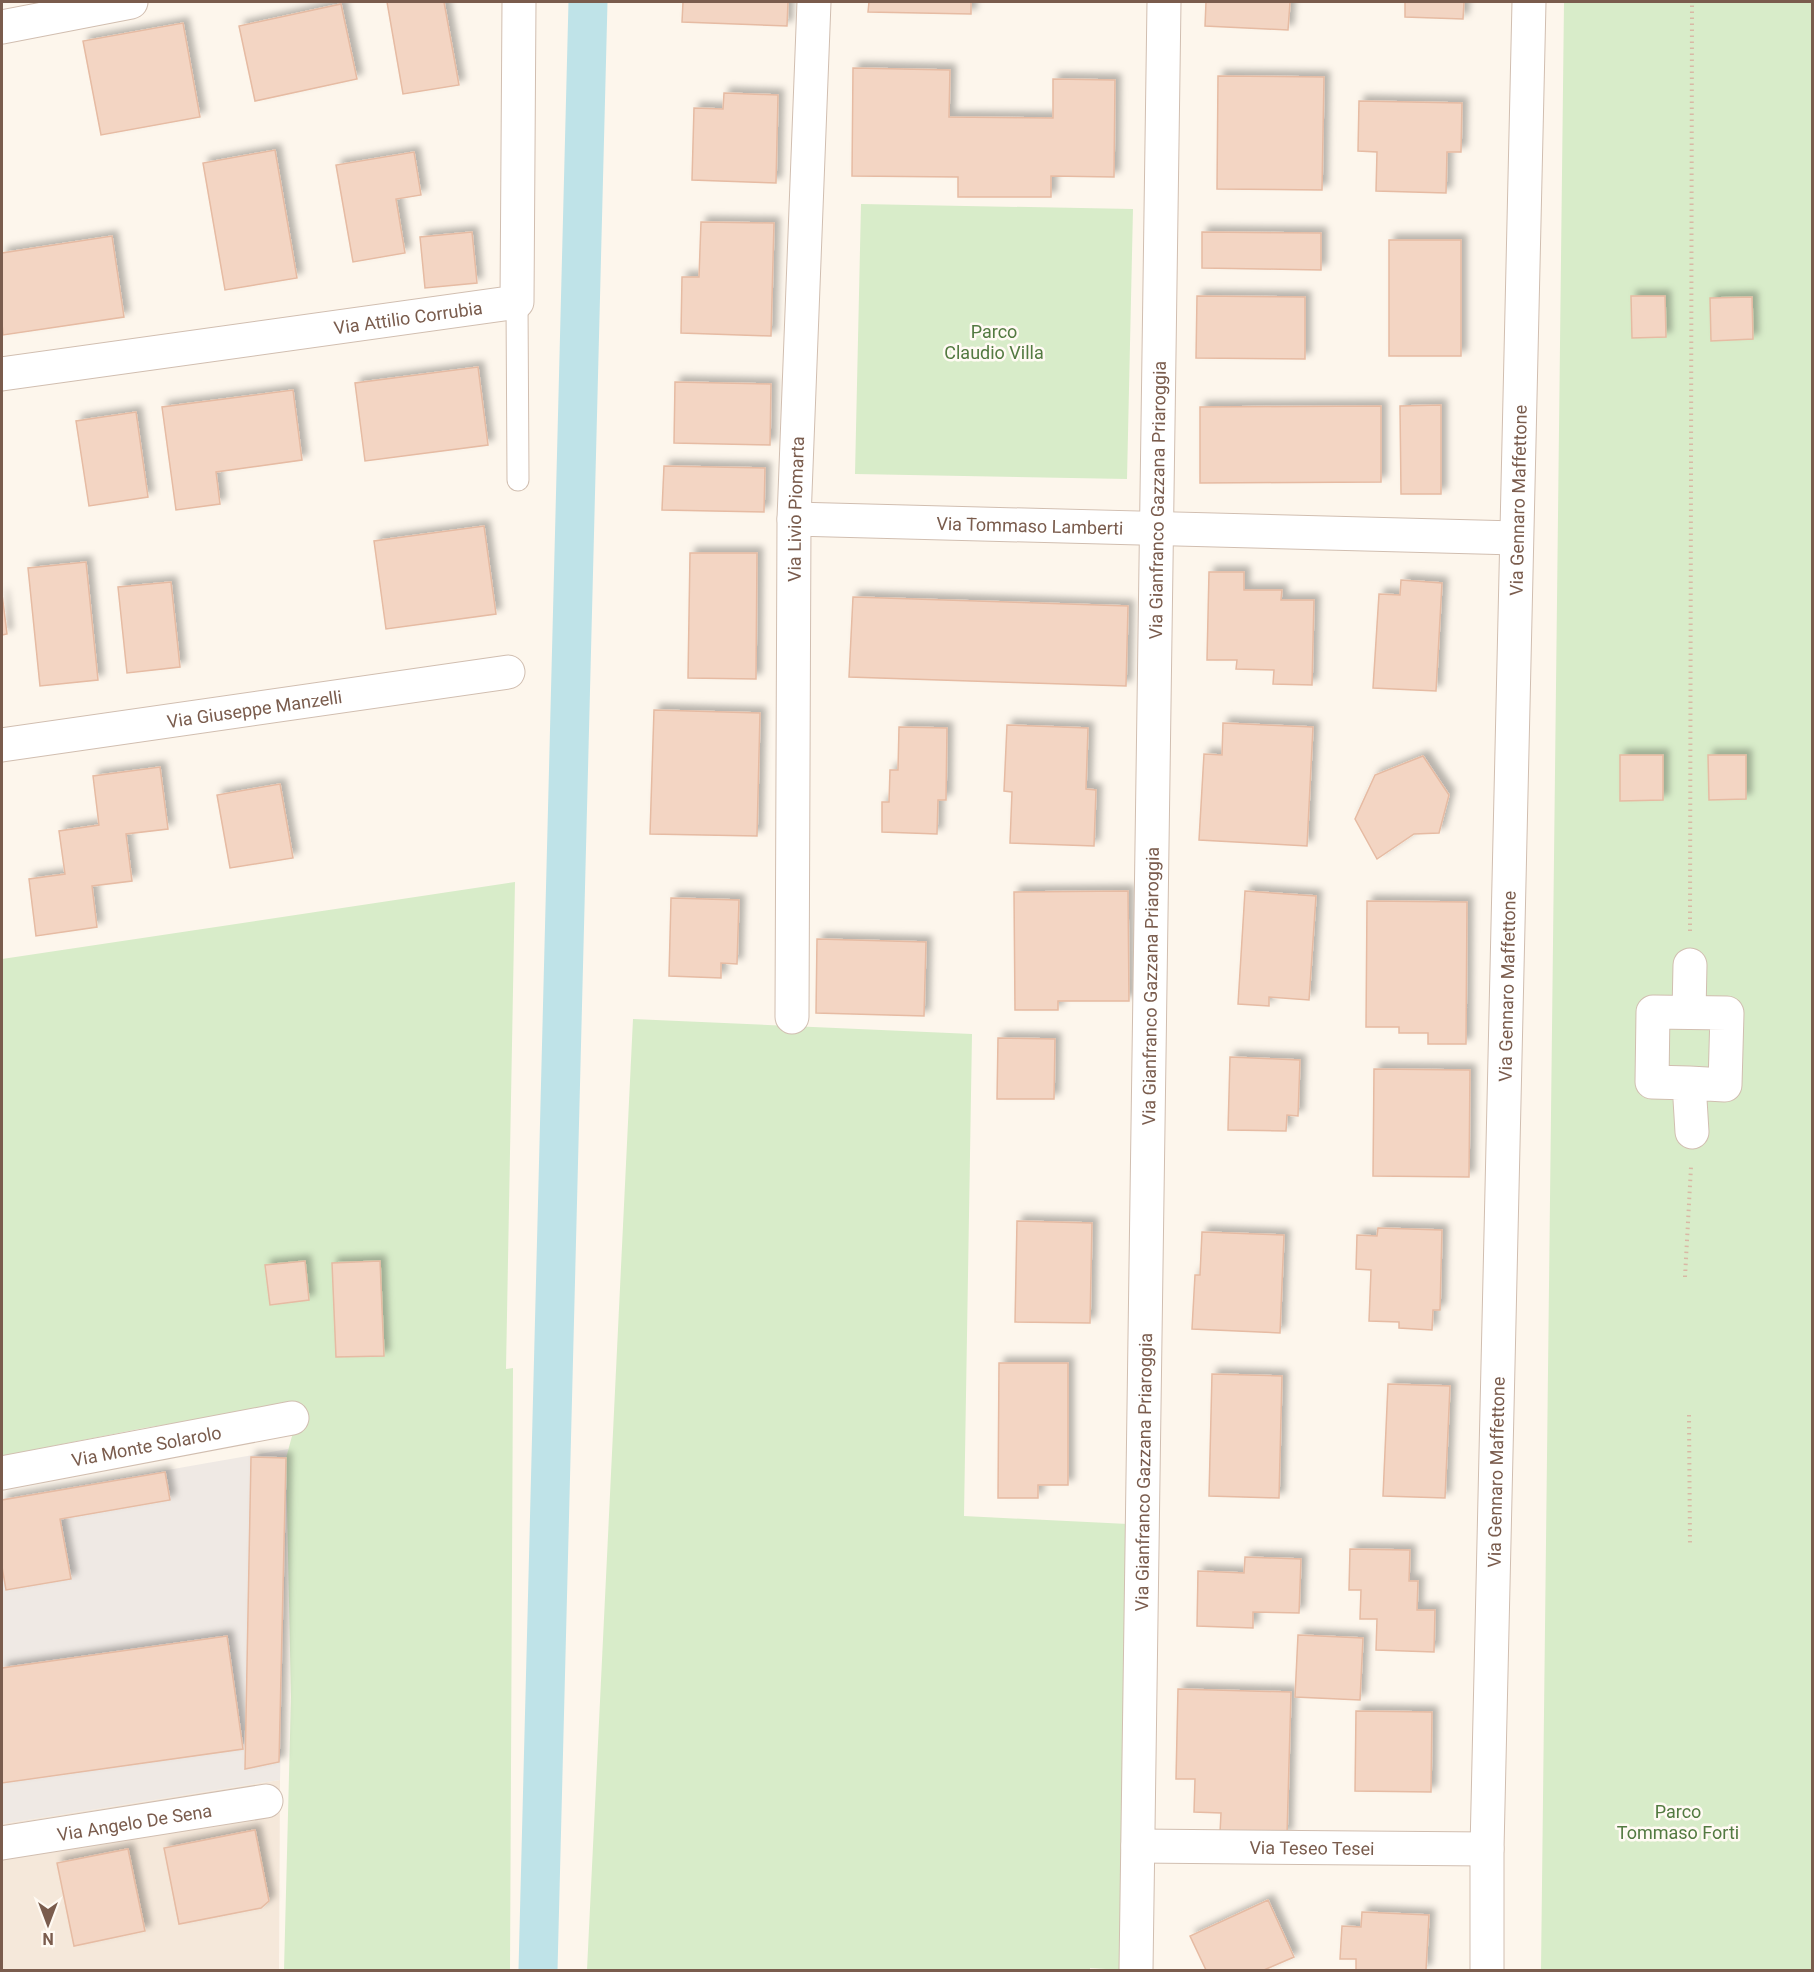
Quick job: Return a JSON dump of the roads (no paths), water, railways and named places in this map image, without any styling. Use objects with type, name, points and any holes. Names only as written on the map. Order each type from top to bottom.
[{"type":"street","points":[[2,27],[131,2]]},
{"type":"street","points":[[517,302],[519,2]]},
{"type":"street","name":"Via Livio Piomarta","points":[[792,1017],[794,519],[814,2]]},
{"type":"street","name":"Via Gianfranco Gazzana Priaroggia","points":[[1136,1971],[1164,2]]},
{"type":"street","name":"Via Gennaro Maffettone","points":[[1487,1971],[1487,1849],[1528,2]]},
{"type":"street","name":"Via Attilio Corrubia","points":[[2,374],[517,302]]},
{"type":"street","name":"Via Tommaso Lamberti","points":[[794,519],[1516,538]]},
{"type":"street","name":"Via Giuseppe Manzelli","points":[[2,745],[508,672]]},
{"type":"street","points":[[1689,1012],[1690,965]]},
{"type":"street","points":[[1653,1012],[1727,1013],[1725,1084],[1689,1083],[1652,1082],[1653,1012]]},
{"type":"street","points":[[1689,1083],[1692,1132]]},
{"type":"street","name":"Via Monte Solarolo","points":[[2,1473],[292,1418]]},
{"type":"street","name":"Via Angelo De Sena","points":[[2,1843],[266,1801]]},
{"type":"street","name":"Via Teseo Tesei","points":[[1138,1846],[1487,1849]]},
{"type":"lane","points":[[517,302],[518,480]]},
{"type":"waterway","points":[[538,1970],[588,2]]},
{"type":"park label","name":"Parco Claudio Villa","points":[[994,341]]},
{"type":"park label","name":"Parco Tommaso Forti","points":[[1678,1821]]}]
